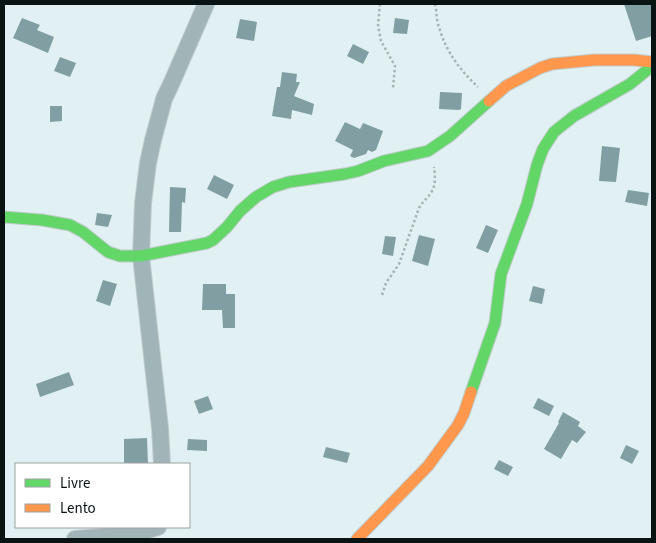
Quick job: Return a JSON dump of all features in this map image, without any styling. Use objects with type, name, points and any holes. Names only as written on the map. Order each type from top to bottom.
[{"type":"street","points":[[162,463],[160,428],[141,256],[143,203],[152,140],[164,99],[206,4]]},
{"type":"street","points":[[4,217],[42,220],[70,225],[83,232],[108,252],[120,256],[141,256],[207,243],[227,227],[240,211],[273,187],[289,182],[358,171],[384,161],[428,151],[450,136],[506,86],[540,68],[552,64],[594,60],[652,62]]},
{"type":"street","points":[[357,539],[428,466],[461,419],[494,323],[501,274],[527,204],[537,164],[543,149],[554,132],[574,116],[630,84],[652,66]]},
{"type":"street","points":[[75,539],[136,534],[155,528]]},
{"type":"path","points":[[380,4],[378,25],[381,41],[395,66],[393,88]]},
{"type":"path","points":[[434,4],[438,26],[445,46],[465,75],[479,88],[490,85],[506,86]]},
{"type":"path","points":[[382,295],[386,283],[399,264],[419,208],[432,192],[435,173],[428,151]]},
{"type":"building","points":[[624,4],[652,4],[652,36],[636,41]]},
{"type":"building","points":[[22,18],[40,25],[37,30],[54,37],[48,53],[13,38]]},
{"type":"building","points":[[395,18],[409,20],[407,34],[393,33]]},
{"type":"building","points":[[240,19],[257,22],[254,41],[236,38]]},
{"type":"building","points":[[353,44],[369,52],[363,64],[347,56]]},
{"type":"building","points":[[60,57],[76,63],[70,77],[54,71]]},
{"type":"building","points":[[282,72],[297,74],[296,82],[300,82],[294,96],[314,104],[312,115],[292,110],[291,119],[272,116],[277,87],[280,87]]},
{"type":"building","points":[[440,92],[462,93],[461,109],[439,109]]},
{"type":"building","points":[[50,106],[62,106],[62,121],[50,122]]},
{"type":"building","points":[[345,122],[360,129],[363,123],[383,131],[376,150],[372,152],[368,150],[366,154],[354,158],[350,156],[353,150],[335,141]]},
{"type":"building","points":[[602,146],[620,148],[616,182],[599,181]]},
{"type":"building","points":[[214,175],[234,185],[227,199],[207,189]]},
{"type":"building","points":[[170,187],[186,188],[185,203],[182,202],[181,232],[169,232]]},
{"type":"building","points":[[628,190],[649,193],[647,206],[625,202]]},
{"type":"building","points":[[97,213],[112,215],[108,227],[95,225]]},
{"type":"building","points":[[486,225],[498,230],[488,253],[476,248]]},
{"type":"building","points":[[419,235],[435,239],[428,266],[412,261]]},
{"type":"building","points":[[385,236],[396,237],[393,256],[382,254]]},
{"type":"building","points":[[103,280],[117,284],[110,306],[96,301]]},
{"type":"building","points":[[203,284],[226,284],[226,294],[235,294],[235,328],[223,328],[222,310],[202,310]]},
{"type":"building","points":[[533,286],[545,289],[542,304],[529,301]]},
{"type":"building","points":[[69,372],[74,385],[40,397],[36,384]]},
{"type":"building","points":[[208,396],[213,409],[199,414],[194,401]]},
{"type":"building","points":[[538,398],[554,406],[549,416],[533,408]]},
{"type":"building","points":[[563,412],[580,422],[578,426],[586,432],[577,443],[572,440],[561,459],[544,449]]},
{"type":"building","points":[[147,438],[148,463],[124,463],[124,439]]},
{"type":"building","points":[[188,439],[207,440],[207,451],[187,450]]},
{"type":"building","points":[[626,445],[639,451],[632,464],[620,458]]},
{"type":"building","points":[[326,447],[350,453],[347,463],[323,457]]},
{"type":"building","points":[[499,460],[513,467],[508,476],[494,469]]},
{"type":"traffic: fast","points":[[471,392],[495,323],[501,274],[527,204],[543,149],[554,132],[574,116],[630,84],[652,66]]},
{"type":"traffic: fast","points":[[4,217],[42,220],[70,225],[83,232],[108,252],[120,256],[141,256],[207,243],[227,227],[240,211],[256,197],[273,187],[289,182],[358,171],[384,161],[428,151],[450,136],[489,101]]},
{"type":"traffic: slow","points":[[489,101],[506,86],[540,68],[552,64],[594,60],[652,62]]},
{"type":"traffic: slow","points":[[357,539],[428,466],[458,425],[471,392]]}]
